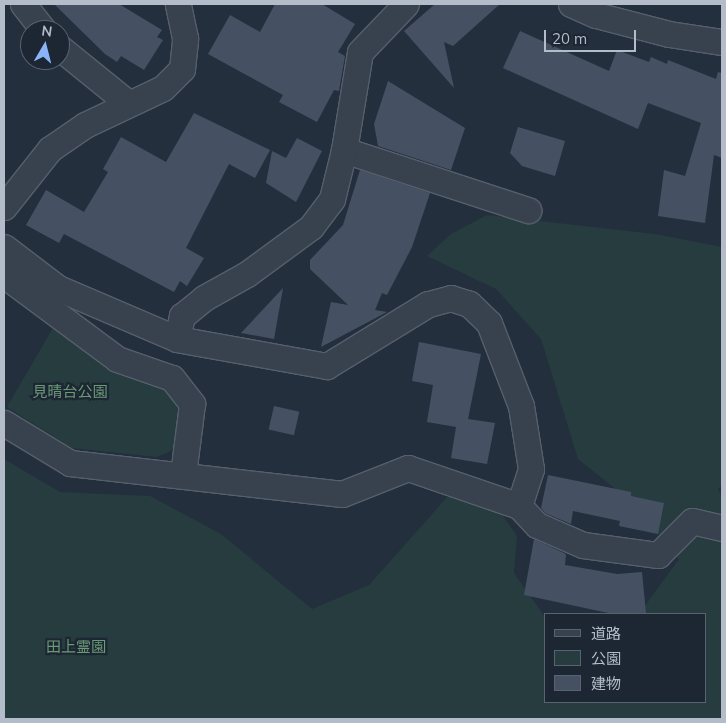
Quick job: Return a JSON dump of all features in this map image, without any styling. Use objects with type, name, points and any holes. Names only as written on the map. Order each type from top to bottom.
[{"type":"street","points":[[23,4],[35,20]]},
{"type":"street","points":[[4,207],[50,149],[85,125],[163,88],[182,69],[185,38],[178,4]]},
{"type":"street","points":[[177,339],[182,316],[204,298],[247,274],[311,227],[332,199],[344,150],[360,52],[406,4]]},
{"type":"street","points":[[571,4],[596,15],[669,34],[722,42]]},
{"type":"street","points":[[70,56],[128,103]]},
{"type":"street","points":[[344,150],[528,210]]},
{"type":"street","points":[[4,247],[58,288],[177,339],[327,366],[428,304],[451,298],[468,304],[489,323],[521,406],[531,469],[519,506]]},
{"type":"street","points":[[4,276],[118,359],[172,378],[192,404],[183,474]]},
{"type":"street","points":[[4,423],[70,463],[183,474],[342,494],[408,468],[519,506],[538,525],[583,545],[658,555],[692,521],[722,528]]},
{"type":"green space","name":"田上霊園","points":[[487,215],[655,234],[722,247],[722,485],[718,489],[722,498],[722,719],[4,719],[4,459],[60,492],[150,496],[221,534],[312,609],[369,585],[450,494],[492,500],[517,536],[514,573],[544,616],[544,703],[706,703],[706,613],[640,613],[679,559],[633,503],[578,459],[541,339],[496,289],[427,256],[451,234]]},
{"type":"green space","name":"見晴台公園","points":[[54,326],[166,389],[179,408],[175,449],[157,457],[72,448],[7,407]]},
{"type":"building","points":[[54,4],[119,4],[162,30],[157,37],[163,40],[144,70],[121,56],[117,62],[105,54]]},
{"type":"building","points":[[275,4],[322,4],[355,24],[338,52],[345,56],[339,91],[334,90],[317,122],[279,102],[283,95],[208,54],[230,15],[260,32]]},
{"type":"building","points":[[435,4],[500,4],[453,46],[444,42],[454,88],[404,31]]},
{"type":"building","points":[[520,31],[609,71],[617,50],[649,62],[651,57],[667,64],[668,60],[716,79],[718,72],[722,73],[722,158],[714,155],[705,223],[658,216],[664,170],[685,176],[701,123],[648,103],[638,129],[503,68]]},
{"type":"building","points":[[388,81],[465,128],[451,170],[378,146],[374,124]]},
{"type":"building","points":[[194,113],[270,150],[255,178],[229,164],[186,248],[204,258],[187,286],[180,281],[174,292],[64,234],[59,243],[26,225],[46,190],[84,212],[108,172],[103,169],[121,137],[166,162]]},
{"type":"building","points":[[518,127],[565,141],[555,176],[522,166],[510,153]]},
{"type":"building","points":[[297,138],[322,151],[296,202],[266,183],[272,151],[286,158]]},
{"type":"building","points":[[360,170],[430,193],[412,247],[387,295],[382,293],[375,310],[387,312],[321,347],[331,302],[348,305],[310,269],[310,260],[343,225]]},
{"type":"building","points":[[283,288],[274,339],[241,333]]},
{"type":"building","points":[[419,342],[481,354],[468,419],[495,423],[487,464],[451,458],[456,427],[427,422],[433,385],[412,381]]},
{"type":"building","points":[[274,406],[299,412],[294,435],[269,429]]},
{"type":"building","points":[[548,475],[631,492],[631,496],[664,503],[658,534],[619,526],[620,521],[573,511],[571,524],[545,513],[541,508]]},
{"type":"building","points":[[534,539],[566,554],[565,565],[617,574],[642,572],[646,613],[608,613],[524,595]]}]
